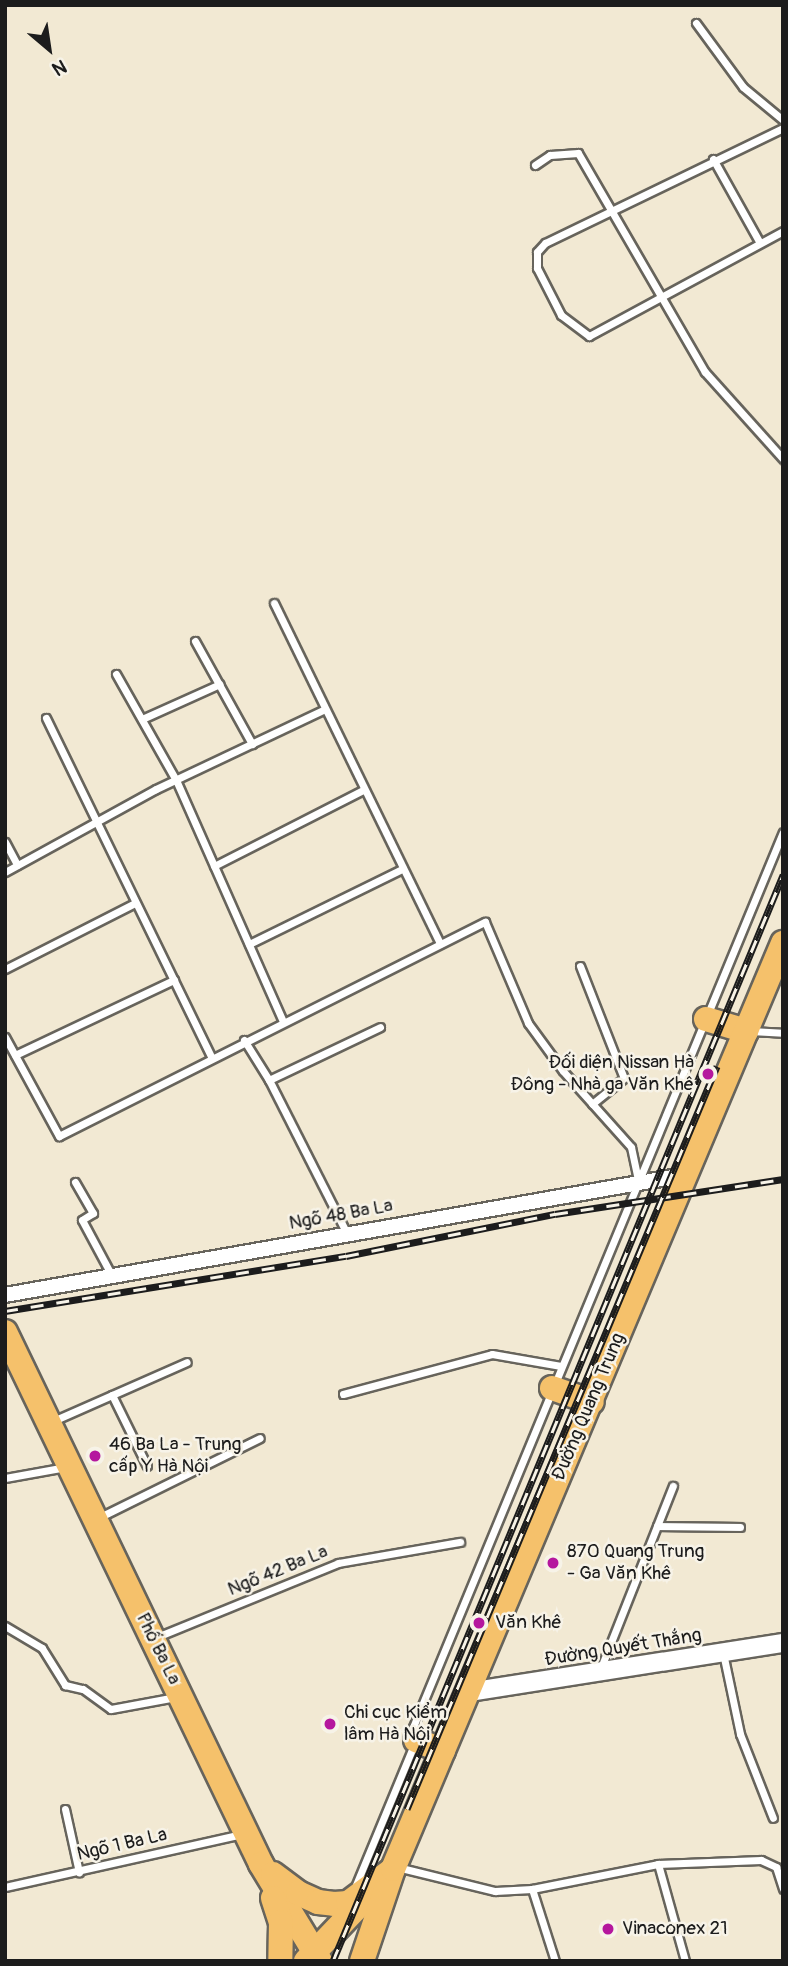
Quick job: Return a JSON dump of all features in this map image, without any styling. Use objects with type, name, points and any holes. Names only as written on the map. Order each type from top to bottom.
[{"type":"highway","name":"Đường Quang Trung","points":[[362,1961],[393,1868],[592,1402],[684,1175],[783,943]]},
{"type":"highway","points":[[706,1019],[746,1031]]},
{"type":"highway","name":"Phố Ba La","points":[[7,1340],[50,1422],[261,1864],[313,1958]]},
{"type":"highway","points":[[556,1377],[592,1402]]},
{"type":"highway","points":[[416,1740],[443,1751]]},
{"type":"highway","points":[[261,1864],[318,1902],[348,1903],[393,1868]]},
{"type":"highway","points":[[261,1864],[281,1922],[280,1961]]},
{"type":"highway","name":"Đường Quang Trung","points":[[313,1958],[393,1868]]},
{"type":"street","name":"Ngõ 48 Ba La","points":[[5,1295],[638,1180],[684,1175]]},
{"type":"street","name":"Đường Quyết Thắng","points":[[469,1692],[598,1674],[783,1643]]},
{"type":"lane","points":[[696,23],[743,87],[783,120]]},
{"type":"lane","points":[[783,128],[713,159],[612,212],[545,243],[537,252],[537,268],[562,316],[589,336],[783,232]]},
{"type":"lane","points":[[535,165],[550,155],[578,153],[658,298],[705,372],[783,459]]},
{"type":"lane","points":[[713,159],[760,243]]},
{"type":"lane","points":[[274,603],[323,710],[440,944]]},
{"type":"lane","points":[[195,641],[252,744]]},
{"type":"lane","points":[[116,674],[176,779],[283,1021]]},
{"type":"lane","points":[[142,719],[220,684]]},
{"type":"lane","points":[[5,872],[176,779],[323,710]]},
{"type":"lane","points":[[46,718],[211,1056]]},
{"type":"lane","points":[[214,866],[363,790]]},
{"type":"lane","points":[[348,1903],[416,1740],[413,1727],[783,832]]},
{"type":"lane","points":[[5,842],[17,866]]},
{"type":"lane","points":[[249,944],[402,869]]},
{"type":"lane","points":[[5,969],[135,903]]},
{"type":"lane","points":[[5,1037],[59,1136],[211,1056],[485,922],[528,1023],[592,1104],[631,1147],[638,1180]]},
{"type":"lane","points":[[580,965],[624,1079],[592,1104]]},
{"type":"lane","points":[[15,1055],[174,980]]},
{"type":"lane","points":[[269,1080],[380,1027]]},
{"type":"lane","points":[[746,1031],[783,1033]]},
{"type":"lane","points":[[243,1040],[269,1080],[347,1234]]},
{"type":"lane","points":[[75,1182],[93,1213],[82,1220],[113,1277]]},
{"type":"lane","points":[[342,1394],[492,1354],[556,1377]]},
{"type":"lane","points":[[50,1422],[187,1362]]},
{"type":"lane","points":[[112,1395],[147,1466]]},
{"type":"lane","points":[[96,1519],[260,1438]]},
{"type":"lane","points":[[5,1478],[70,1466]]},
{"type":"lane","points":[[598,1674],[673,1486]]},
{"type":"lane","points":[[657,1526],[740,1527]]},
{"type":"lane","name":"Ngõ 42 Ba La","points":[[153,1639],[338,1563],[460,1542]]},
{"type":"lane","points":[[5,1626],[42,1648],[65,1685],[83,1689],[111,1709],[180,1696]]},
{"type":"lane","points":[[723,1653],[740,1734],[773,1818]]},
{"type":"lane","points":[[65,1809],[79,1872]]},
{"type":"lane","name":"Ngõ 1 Ba La","points":[[5,1887],[246,1833]]},
{"type":"lane","points":[[393,1868],[495,1891],[532,1889],[658,1864],[761,1860],[776,1867],[783,1889]]},
{"type":"lane","points":[[658,1864],[685,1959],[674,1961]]},
{"type":"lane","points":[[532,1889],[555,1961]]},
{"type":"railway","points":[[333,1961],[783,875]]},
{"type":"railway","points":[[407,1809],[717,1066]]},
{"type":"railway","points":[[5,1311],[346,1256],[555,1214],[783,1179]]},
{"type":"place","name":"Đối diện Nissan Hà Đông - Nhà ga Văn Khê","points":[[708,1074]]},
{"type":"place","name":"46 Ba La - Trung cấp Y Hà Nội","points":[[95,1456]]},
{"type":"place","name":"870 Quang Trung - Ga Văn Khê","points":[[553,1563]]},
{"type":"place","name":"Văn Khê","points":[[479,1623]]},
{"type":"place","name":"Chi cục Kiểm lâm Hà Nội","points":[[330,1724]]},
{"type":"place","name":"Vinaconex 21","points":[[608,1929]]}]
